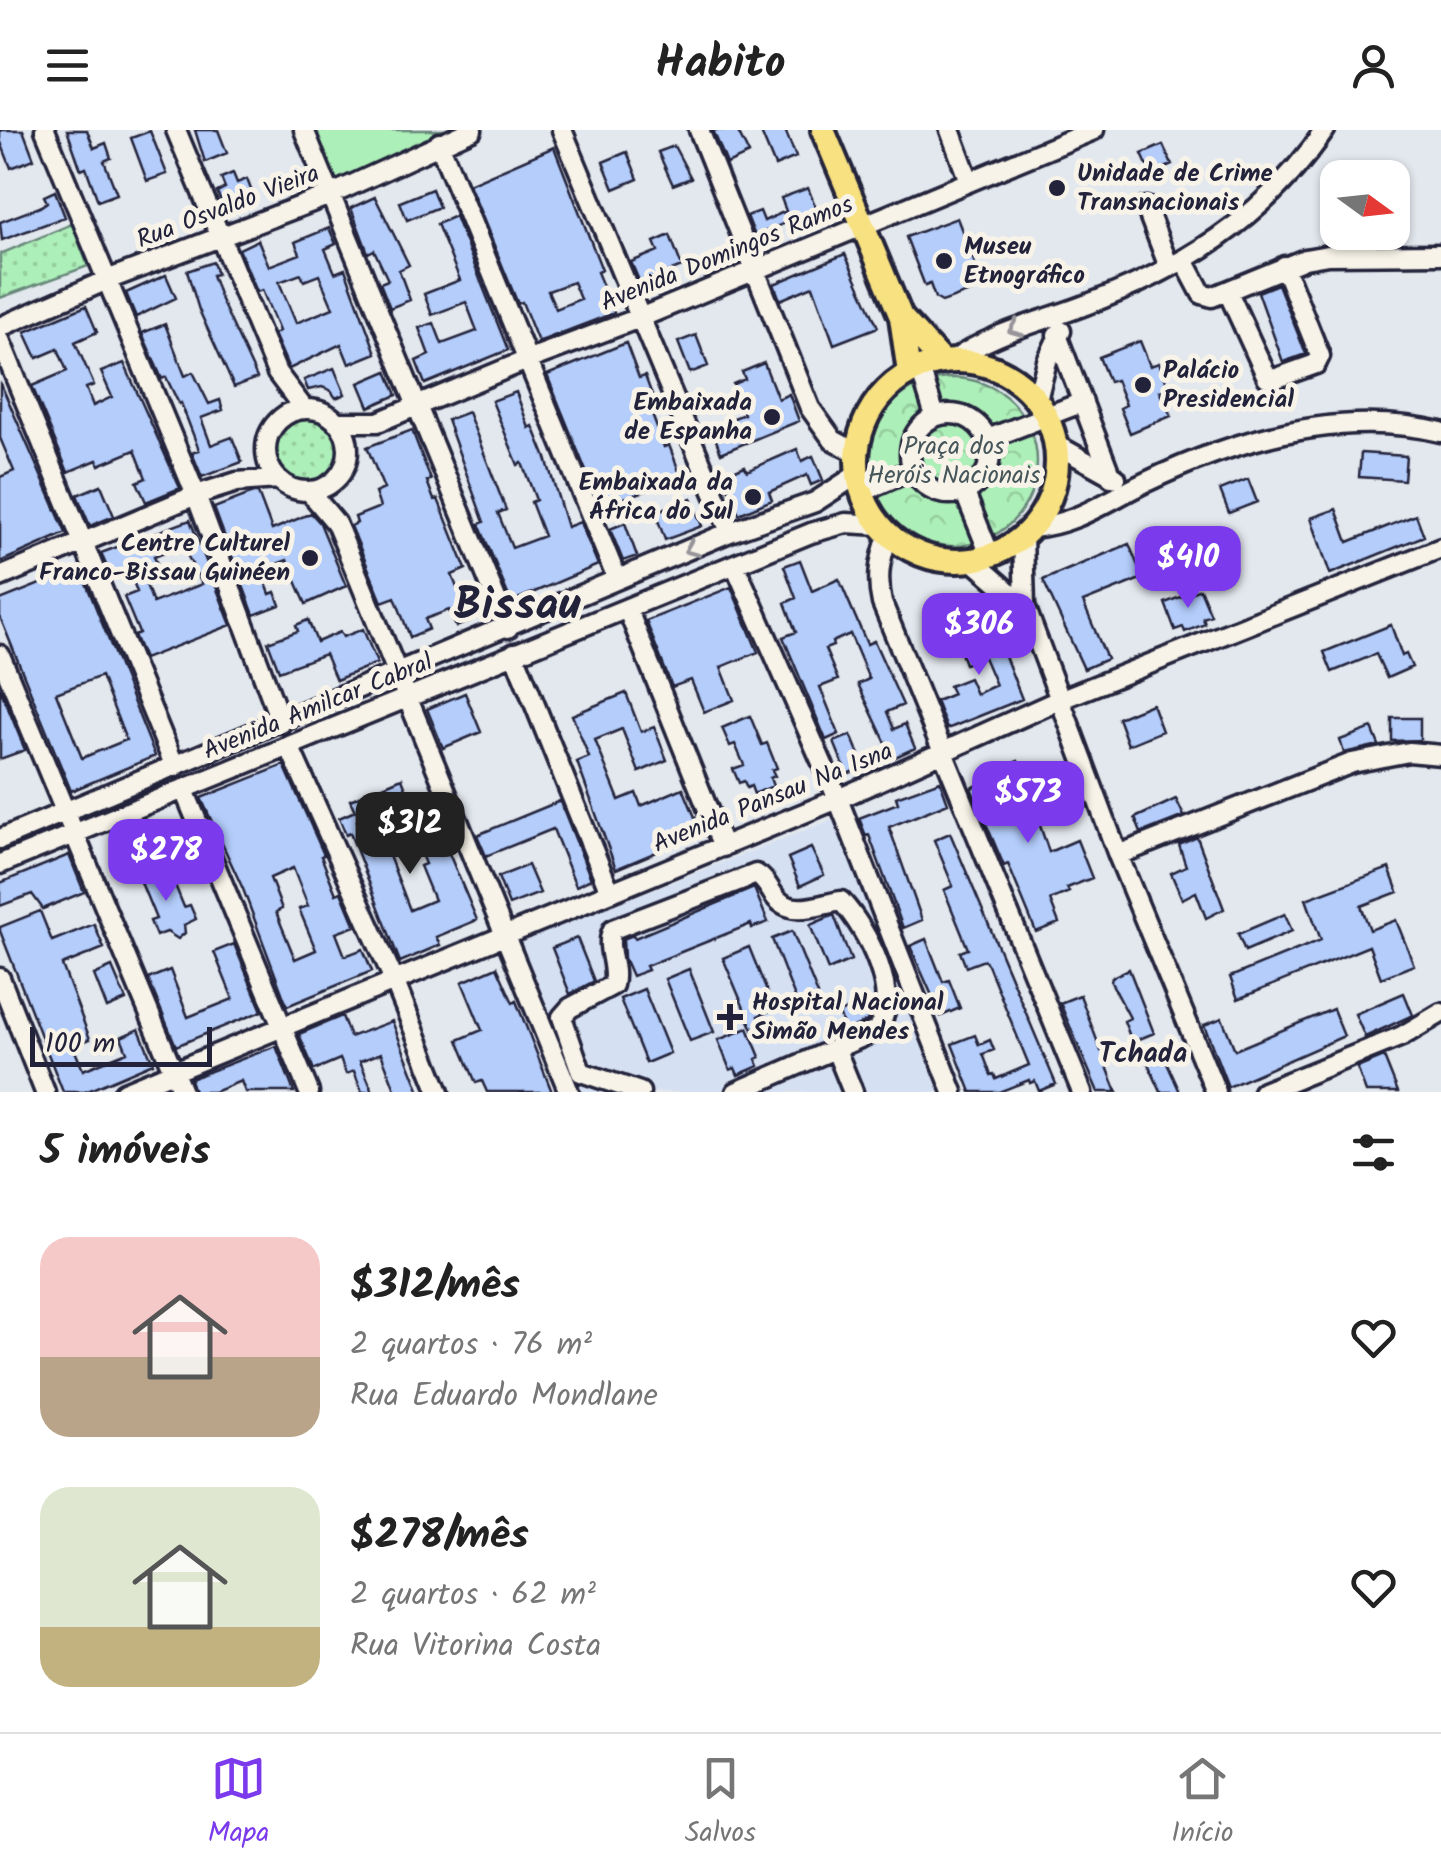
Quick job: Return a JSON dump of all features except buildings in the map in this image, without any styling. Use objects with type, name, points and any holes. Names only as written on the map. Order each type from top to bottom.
[{"type":"main road","points":[[822,130],[901,318],[931,366]]},
{"type":"main road","points":[[901,318],[931,366]]},
{"type":"main road","points":[[977,362],[1000,370],[1020,383],[1042,409],[1056,444],[1055,480],[1042,514],[1027,532],[981,558],[946,561],[922,555],[885,529],[860,473],[868,416],[886,391],[931,366],[977,362]]},
{"type":"street","points":[[45,130],[196,495],[281,723]]},
{"type":"street","points":[[176,130],[277,373],[304,409]]},
{"type":"street","points":[[304,130],[508,628]]},
{"type":"street","name":"Rua Osvaldo Vieira","points":[[0,327],[107,280],[330,195],[472,130]]},
{"type":"street","points":[[562,130],[730,532]]},
{"type":"street","points":[[699,130],[810,408],[860,473]]},
{"type":"street","points":[[950,130],[969,181]]},
{"type":"street","points":[[935,416],[931,366],[1177,263],[1266,203],[1325,130]]},
{"type":"street","name":"Avenida Domingos Ramos","points":[[336,422],[378,422],[864,226],[1086,131]]},
{"type":"street","points":[[439,142],[617,580]]},
{"type":"street","points":[[1146,207],[1177,263],[1202,294],[1212,297],[1284,266],[1328,254],[1441,254]]},
{"type":"street","points":[[1228,292],[1267,377],[1274,379],[1316,364],[1320,356],[1284,266]]},
{"type":"street","points":[[1042,409],[1057,335],[1081,306]]},
{"type":"street","points":[[1057,335],[1111,476]]},
{"type":"street","points":[[0,340],[175,767]]},
{"type":"street","points":[[277,373],[281,418]]},
{"type":"street","points":[[988,439],[1042,409],[1083,402]]},
{"type":"street","points":[[304,409],[316,410],[336,422],[347,454],[334,480],[308,491],[292,488],[278,479],[266,455],[269,434],[281,418],[304,409]]},
{"type":"street","points":[[956,413],[966,417],[976,422],[988,439],[991,460],[982,480],[965,493],[944,495],[924,487],[912,470],[909,448],[918,428],[935,416],[956,413]]},
{"type":"street","name":"Avenida Domingos Ramos","points":[[347,454],[378,422]]},
{"type":"street","points":[[1216,1092],[1118,856],[1025,606],[1027,532],[1075,520],[1198,459],[1266,435],[1367,424],[1441,432]]},
{"type":"street","points":[[1056,444],[1111,476],[1140,486]]},
{"type":"street","points":[[237,482],[266,455]]},
{"type":"street","name":"Avenida Amilcar Cabral","points":[[0,839],[730,532],[815,502],[860,473],[912,470]]},
{"type":"street","points":[[0,577],[196,495],[237,482],[278,479]]},
{"type":"street","points":[[334,480],[336,523]]},
{"type":"street","points":[[308,491],[336,523],[569,1092]]},
{"type":"street","points":[[965,493],[981,558],[1025,606]]},
{"type":"street","name":"Avenida Amilcar Cabral","points":[[0,864],[811,534],[846,523],[885,529]]},
{"type":"street","points":[[885,529],[877,578],[882,603],[1082,1092]]},
{"type":"street","name":"Avenida Pansau Na Isna","points":[[124,1092],[502,934],[838,800],[1059,700],[1441,548]]},
{"type":"street","points":[[735,565],[838,800],[952,1092]]},
{"type":"street","points":[[627,608],[723,847]]},
{"type":"street","points":[[514,653],[610,892]]},
{"type":"street","points":[[0,656],[182,1092]]},
{"type":"street","points":[[289,746],[394,980],[439,1092]]},
{"type":"street","points":[[1118,856],[1352,763],[1409,752],[1441,754]]},
{"type":"street","points":[[184,790],[309,1092]]},
{"type":"street","points":[[668,869],[681,902]]},
{"type":"street","points":[[640,1092],[581,1072],[562,1017],[570,1008],[613,984],[616,974],[609,946],[613,929],[756,874],[765,879],[779,902],[802,909],[841,901],[873,886]]},
{"type":"street","points":[[736,1092],[876,1031],[885,1020],[888,994],[860,921],[841,901]]},
{"type":"street","points":[[0,978],[45,1092]]},
{"type":"street","points":[[1263,1092],[1402,1036],[1441,1012]]},
{"type":"street","points":[[836,1050],[853,1092]]},
{"type":"shaded area","name":"Hospital Nacional Simão Mendes","points":[[834,819],[941,1092],[579,1092],[517,942]]},
{"type":"green space","points":[[306,130],[484,130],[331,192]]},
{"type":"green space","points":[[72,224],[88,266],[0,298],[0,254]]},
{"type":"green space","name":"Praça dos Heróis Nacionais","points":[[953,378],[985,384],[1012,403],[1031,430],[1037,462],[1031,494],[1012,521],[985,540],[953,546],[921,540],[894,521],[875,494],[869,462],[875,430],[894,403],[921,384]]},
{"type":"green space","points":[[305,414],[329,424],[339,448],[329,472],[305,482],[281,472],[271,448],[281,424]]},
{"type":"place","name":"Unidade de Crime Transnacionais","points":[[1057,188]]},
{"type":"place","name":"Museu Etnográfico","points":[[944,261]]},
{"type":"place","name":"Palácio Presidencial","points":[[1143,385]]},
{"type":"place","name":"Embaixada de Espanha","points":[[772,417]]},
{"type":"place","name":"Embaixada da África do Sul","points":[[753,497]]},
{"type":"place","name":"Centre Culturel Franco-Bissau Guinéen","points":[[310,558]]},
{"type":"place","name":"Hospital Nacional Simão Mendes","points":[[730,1017]]},
{"type":"district","name":"Bissau","points":[[517,607]]},
{"type":"district","name":"Tchada","points":[[1143,1054]]}]
